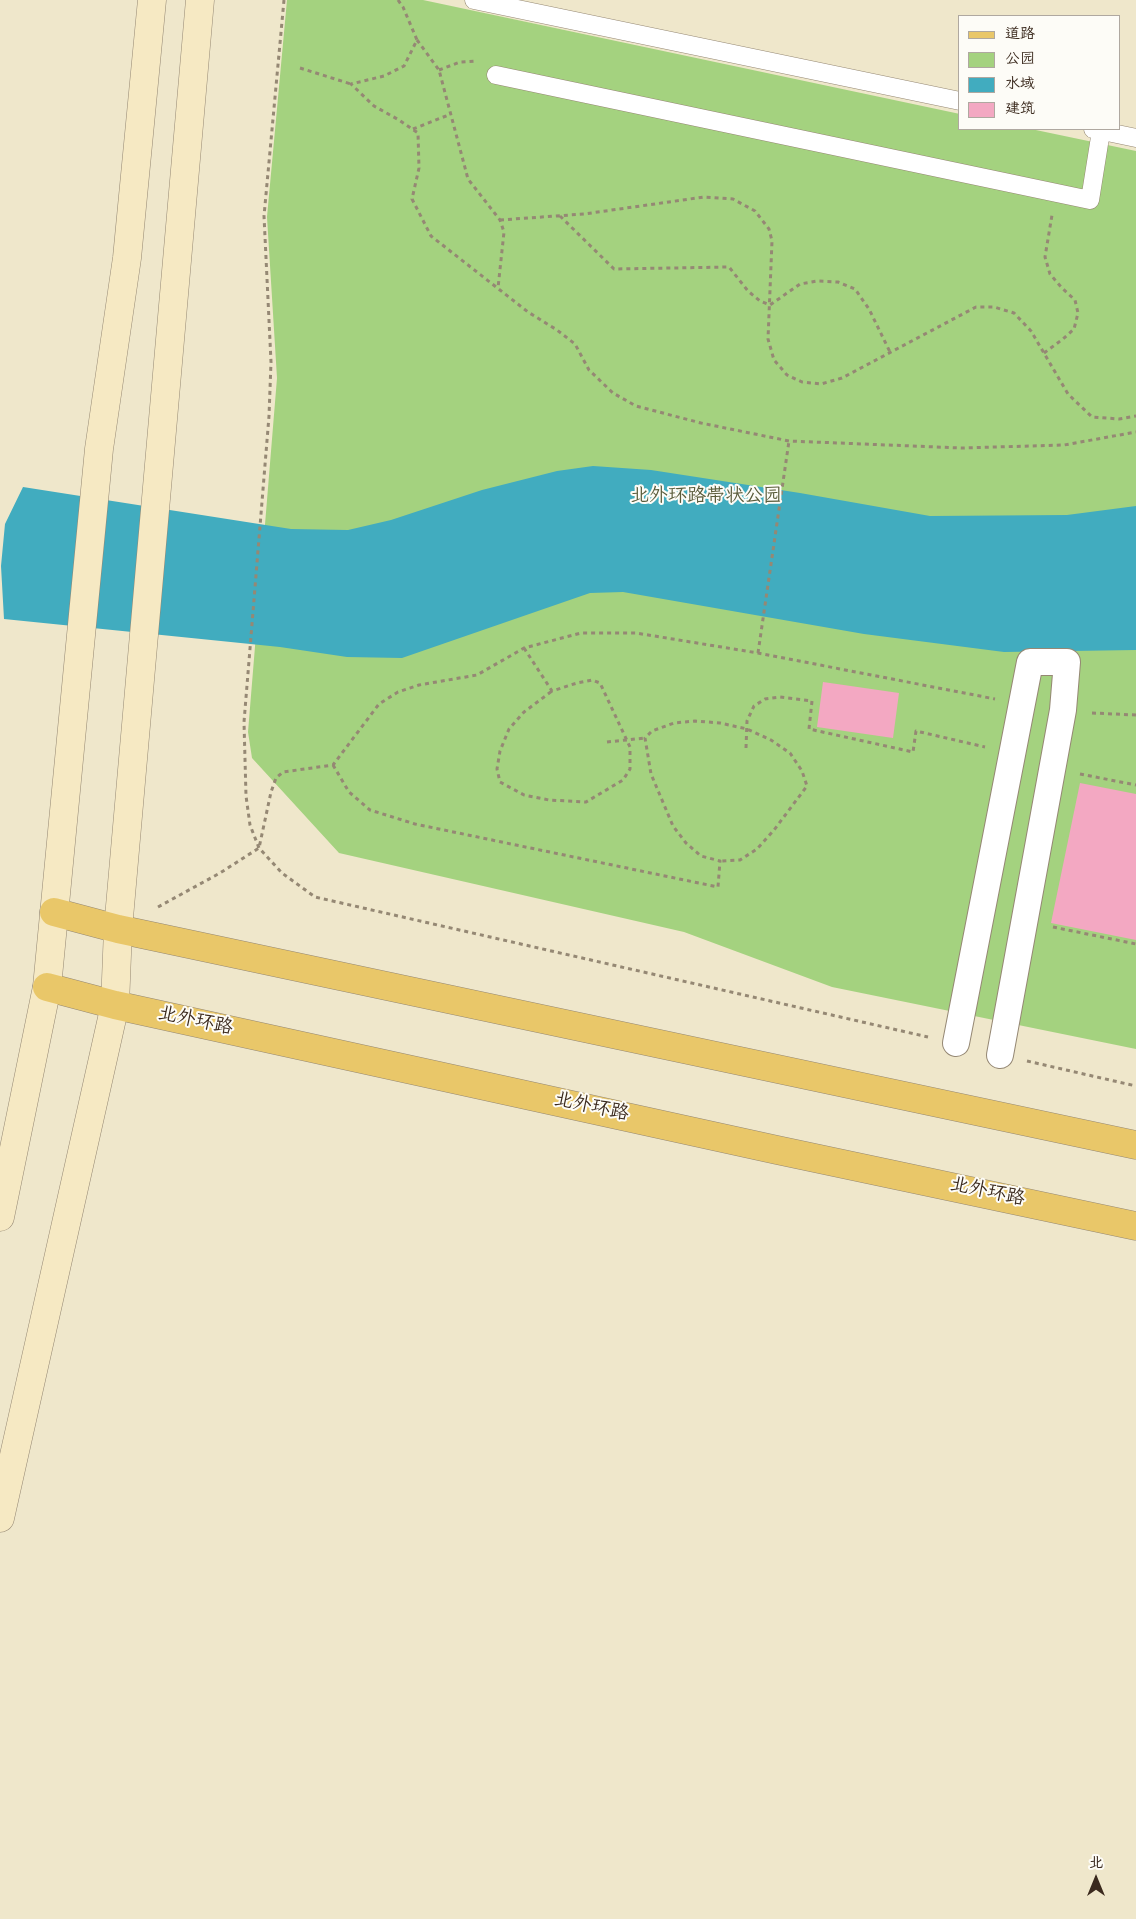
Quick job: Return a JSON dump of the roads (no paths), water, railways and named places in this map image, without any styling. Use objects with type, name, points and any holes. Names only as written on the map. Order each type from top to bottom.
[{"type":"main road","points":[[0,1216],[46,987],[99,450],[127,258],[152,0]]},
{"type":"main road","points":[[0,1518],[115,1005],[118,929],[200,0]]},
{"type":"main road","points":[[54,912],[118,929],[1136,1145]]},
{"type":"main road","name":"北外环路","points":[[46,987],[115,1005],[786,1152],[1136,1226]]},
{"type":"street","points":[[956,1043],[1030,662],[1067,662],[1063,710],[1000,1054]]},
{"type":"lane","points":[[474,0],[958,101]]},
{"type":"lane","points":[[496,75],[1090,200],[1097,130],[1136,138]]},
{"type":"water","points":[[593,466],[651,470],[800,493],[930,516],[1067,515],[1136,506],[1136,650],[1004,652],[864,634],[623,592],[590,593],[402,658],[347,657],[280,647],[4,619],[1,566],[5,524],[23,487],[291,529],[348,530],[391,520],[482,490],[557,471]]},
{"type":"park label","name":"北外环路带状公园","points":[[706,498]]}]
